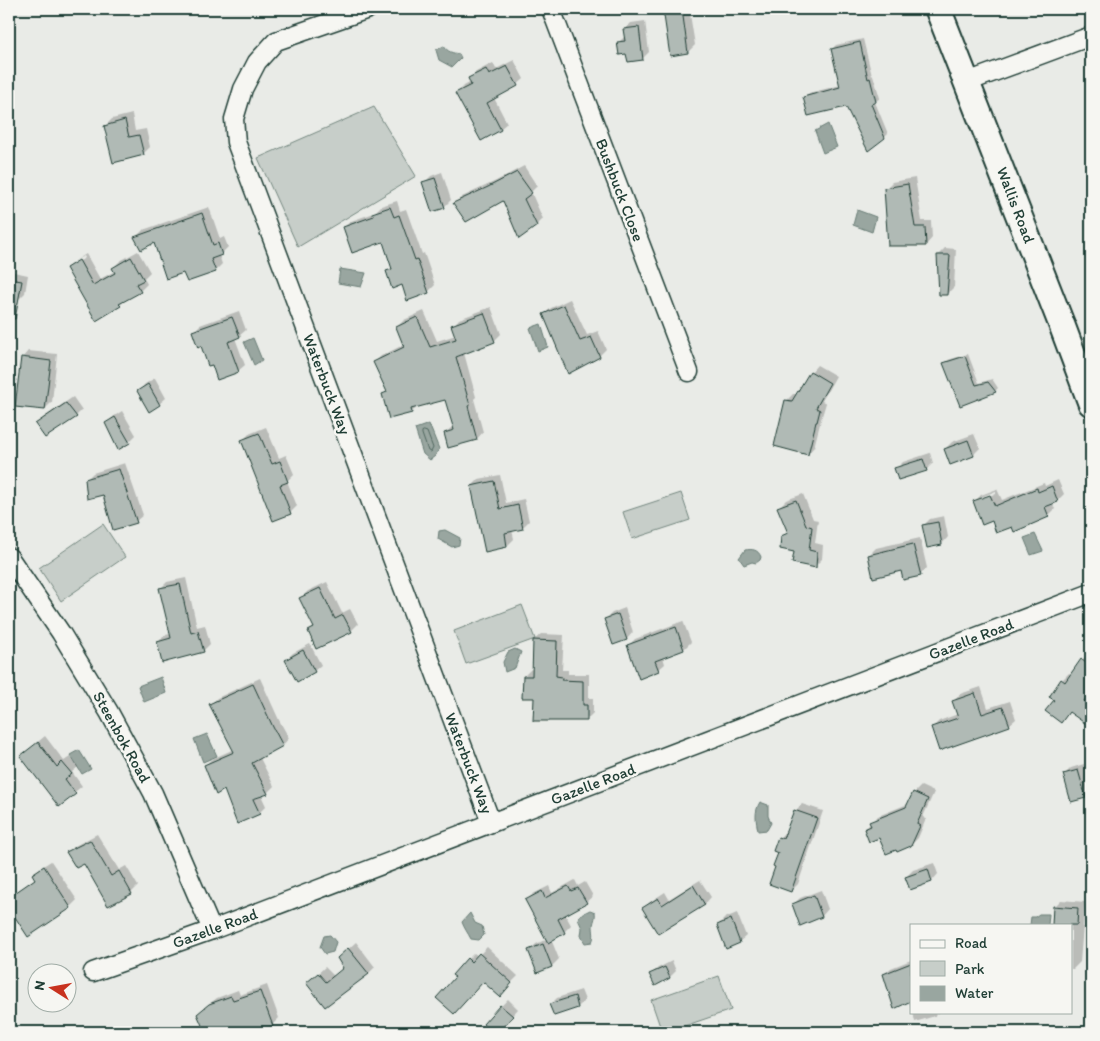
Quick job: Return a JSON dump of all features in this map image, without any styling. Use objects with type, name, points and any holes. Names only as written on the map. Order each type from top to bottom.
[{"type":"street","name":"Waterbuck Way","points":[[368,9],[276,41],[257,62],[243,89],[234,119],[236,142],[491,822]]},
{"type":"street","name":"Bushbuck Close","points":[[551,9],[689,372]]},
{"type":"street","name":"Wallis Road","points":[[938,9],[968,82],[1091,403]]},
{"type":"street","points":[[968,82],[1091,36]]},
{"type":"street","name":"Steenbok Road","points":[[9,557],[61,633],[131,752],[153,793],[212,930]]},
{"type":"street","name":"Gazelle Road","points":[[93,972],[212,930],[1091,593]]},
{"type":"green space","points":[[374,107],[416,176],[298,247],[258,158]]},
{"type":"green space","points":[[681,493],[690,520],[632,539],[623,512]]},
{"type":"green space","points":[[103,524],[125,557],[61,601],[39,568]]},
{"type":"green space","points":[[522,605],[535,639],[466,664],[454,631]]},
{"type":"green space","points":[[719,976],[731,1010],[667,1032],[662,1032],[651,1000]]},
{"type":"water","points":[[444,46],[448,51],[459,54],[461,58],[452,67],[439,60],[436,50]]},
{"type":"water","points":[[828,124],[837,147],[823,153],[815,131]]},
{"type":"water","points":[[857,210],[876,217],[872,232],[853,225]]},
{"type":"water","points":[[340,269],[366,273],[361,287],[338,283]]},
{"type":"water","points":[[541,324],[548,347],[538,351],[530,328]]},
{"type":"water","points":[[253,338],[262,360],[254,365],[244,342]]},
{"type":"water","points":[[429,424],[439,449],[430,460],[423,454],[415,429]]},
{"type":"water","points":[[445,530],[460,538],[459,545],[452,547],[438,539],[439,531]]},
{"type":"water","points":[[1035,534],[1043,551],[1031,555],[1024,538]]},
{"type":"water","points":[[745,550],[756,551],[760,554],[760,560],[756,563],[752,562],[744,565],[739,558]]},
{"type":"water","points":[[515,649],[521,652],[515,668],[505,672],[503,662],[508,652]]},
{"type":"water","points":[[161,677],[166,693],[144,702],[138,686]]},
{"type":"water","points":[[207,734],[217,756],[203,762],[194,739]]},
{"type":"water","points":[[79,750],[91,769],[82,774],[70,755]]},
{"type":"water","points":[[760,802],[768,805],[768,816],[771,823],[767,830],[758,831],[756,813]]},
{"type":"water","points":[[590,910],[595,912],[593,938],[592,942],[585,943],[581,936],[582,928],[578,919],[580,915]]},
{"type":"water","points":[[470,913],[475,923],[482,926],[484,935],[479,940],[471,939],[462,922]]},
{"type":"water","points":[[1039,914],[1049,914],[1048,924],[1030,924],[1031,917]]},
{"type":"water","points":[[330,935],[336,942],[333,952],[325,954],[320,947],[324,936]]},
{"type":"building","points":[[663,9],[682,9],[688,53],[670,56]]},
{"type":"building","points":[[639,27],[643,60],[628,62],[626,54],[619,55],[617,42],[625,41],[623,29]]},
{"type":"building","points":[[860,42],[868,79],[870,78],[876,102],[871,104],[885,138],[868,151],[846,107],[808,116],[803,97],[840,87],[831,49]]},
{"type":"building","points":[[507,66],[518,86],[487,103],[501,130],[481,141],[455,93],[471,85],[468,78],[486,69],[489,75]]},
{"type":"building","points":[[125,120],[129,137],[139,135],[144,155],[113,163],[104,126]]},
{"type":"building","points":[[517,172],[532,193],[524,199],[537,226],[519,239],[503,201],[466,222],[453,203]]},
{"type":"building","points":[[435,178],[445,208],[432,212],[422,182]]},
{"type":"building","points":[[908,184],[915,227],[925,227],[926,246],[888,246],[884,188]]},
{"type":"building","points":[[390,207],[394,217],[399,215],[429,293],[407,301],[402,285],[392,289],[386,271],[392,269],[383,242],[352,253],[343,227],[374,216],[372,213]]},
{"type":"building","points":[[202,213],[213,245],[218,243],[222,255],[211,259],[216,272],[187,282],[183,273],[166,279],[154,243],[141,250],[134,237]]},
{"type":"building","points":[[937,255],[950,255],[947,295],[939,295]]},
{"type":"building","points":[[131,257],[144,280],[136,284],[141,292],[119,304],[121,306],[96,321],[66,268],[79,260],[93,285],[115,273],[112,268]]},
{"type":"building","points":[[9,279],[22,281],[15,319],[9,319]]},
{"type":"building","points":[[564,305],[580,341],[591,337],[600,357],[568,374],[543,314]]},
{"type":"building","points":[[484,313],[495,342],[456,357],[470,405],[468,406],[477,440],[448,448],[444,433],[454,430],[445,400],[411,409],[412,413],[389,419],[382,394],[387,392],[373,362],[404,347],[396,327],[417,317],[430,347],[456,339],[451,325]]},
{"type":"building","points":[[232,317],[240,337],[228,342],[239,372],[217,380],[212,365],[208,366],[201,346],[198,348],[192,331]]},
{"type":"building","points":[[965,356],[976,385],[988,382],[996,392],[960,406],[943,363]]},
{"type":"building","points":[[21,357],[51,361],[45,410],[15,407]]},
{"type":"building","points":[[810,371],[830,383],[816,408],[820,410],[808,455],[774,446],[785,400],[792,401]]},
{"type":"building","points":[[148,384],[160,405],[149,412],[137,391]]},
{"type":"building","points":[[66,403],[77,417],[45,438],[35,424]]},
{"type":"building","points":[[115,417],[130,443],[118,450],[105,423]]},
{"type":"building","points":[[259,433],[272,464],[280,461],[288,482],[280,485],[291,514],[273,521],[241,440]]},
{"type":"building","points":[[968,440],[974,456],[950,465],[944,449]]},
{"type":"building","points":[[923,459],[927,471],[898,480],[894,468]]},
{"type":"building","points":[[119,469],[137,523],[113,530],[103,495],[87,499],[85,479]]},
{"type":"building","points":[[494,481],[500,509],[518,505],[523,529],[505,533],[507,547],[485,552],[471,486]]},
{"type":"building","points":[[1052,486],[1058,502],[1045,507],[1049,517],[1014,532],[1012,527],[996,533],[992,521],[982,525],[973,501],[990,495],[995,506],[1037,488],[1038,492]]},
{"type":"building","points":[[796,500],[806,525],[812,527],[809,550],[817,552],[816,568],[792,563],[794,552],[780,549],[781,536],[788,533],[777,507]]},
{"type":"building","points":[[938,522],[942,545],[927,548],[922,525]]},
{"type":"building","points":[[913,544],[921,576],[903,580],[901,571],[873,578],[868,555]]},
{"type":"building","points":[[180,584],[191,633],[198,631],[204,652],[162,663],[157,642],[171,638],[159,588]]},
{"type":"building","points":[[320,588],[335,619],[343,615],[352,632],[316,649],[308,631],[314,628],[299,598]]},
{"type":"building","points":[[618,614],[627,640],[613,645],[604,619]]},
{"type":"building","points":[[676,627],[684,650],[655,661],[659,671],[639,679],[627,645]]},
{"type":"building","points":[[533,640],[557,641],[556,676],[562,677],[561,680],[583,681],[583,705],[587,705],[587,721],[533,721],[534,698],[522,698],[523,676],[532,676]]},
{"type":"building","points":[[303,650],[315,672],[297,682],[285,660]]},
{"type":"building","points":[[1081,659],[1091,667],[1091,690],[1084,701],[1091,706],[1091,716],[1086,724],[1069,712],[1061,723],[1045,711],[1054,700],[1049,697],[1061,679],[1065,682]]},
{"type":"building","points":[[253,684],[283,746],[252,763],[268,794],[253,799],[260,814],[237,824],[224,790],[216,795],[204,765],[234,752],[209,704]]},
{"type":"building","points":[[975,693],[982,714],[1003,707],[1010,726],[939,751],[931,727],[958,718],[952,701]]},
{"type":"building","points":[[38,742],[57,767],[62,762],[72,774],[65,779],[76,794],[59,807],[20,756]]},
{"type":"building","points":[[1078,770],[1086,798],[1071,802],[1063,774]]},
{"type":"building","points":[[913,792],[928,799],[917,824],[920,826],[911,846],[886,854],[879,838],[869,842],[864,829],[871,826],[869,822],[906,807]]},
{"type":"building","points":[[794,810],[817,818],[791,892],[769,884],[778,853],[773,851],[778,837],[783,839]]},
{"type":"building","points":[[90,840],[111,876],[119,871],[132,894],[108,906],[84,864],[76,868],[66,852]]},
{"type":"building","points":[[44,866],[71,908],[28,937],[15,917],[9,921],[9,897],[35,879],[32,874]]},
{"type":"building","points":[[928,869],[932,882],[910,890],[905,877]]},
{"type":"building","points":[[693,885],[705,905],[658,934],[642,908],[658,898],[662,905]]},
{"type":"building","points":[[568,886],[571,891],[578,888],[587,903],[558,919],[565,933],[548,943],[525,900],[542,891],[545,898]]},
{"type":"building","points":[[814,895],[822,917],[800,926],[792,904]]},
{"type":"building","points":[[1053,906],[1078,908],[1077,925],[1052,924]]},
{"type":"building","points":[[731,919],[740,943],[726,949],[717,925]]},
{"type":"building","points":[[543,944],[552,967],[537,973],[528,950]]},
{"type":"building","points":[[348,948],[369,974],[325,1007],[306,983],[318,973],[326,982],[343,968],[337,958]]},
{"type":"building","points":[[479,953],[512,983],[500,997],[483,982],[454,1014],[436,998],[455,977],[452,975],[467,958],[471,962]]},
{"type":"building","points":[[910,963],[910,1001],[894,1009],[883,974]]},
{"type":"building","points":[[665,967],[670,978],[655,986],[649,974]]},
{"type":"building","points":[[260,991],[273,1026],[251,1032],[205,1032],[197,1014],[209,1004],[231,996],[233,1000]]},
{"type":"building","points":[[575,996],[578,1008],[554,1016],[549,1004]]},
{"type":"building","points":[[500,1005],[513,1016],[498,1032],[491,1032],[483,1024]]}]
